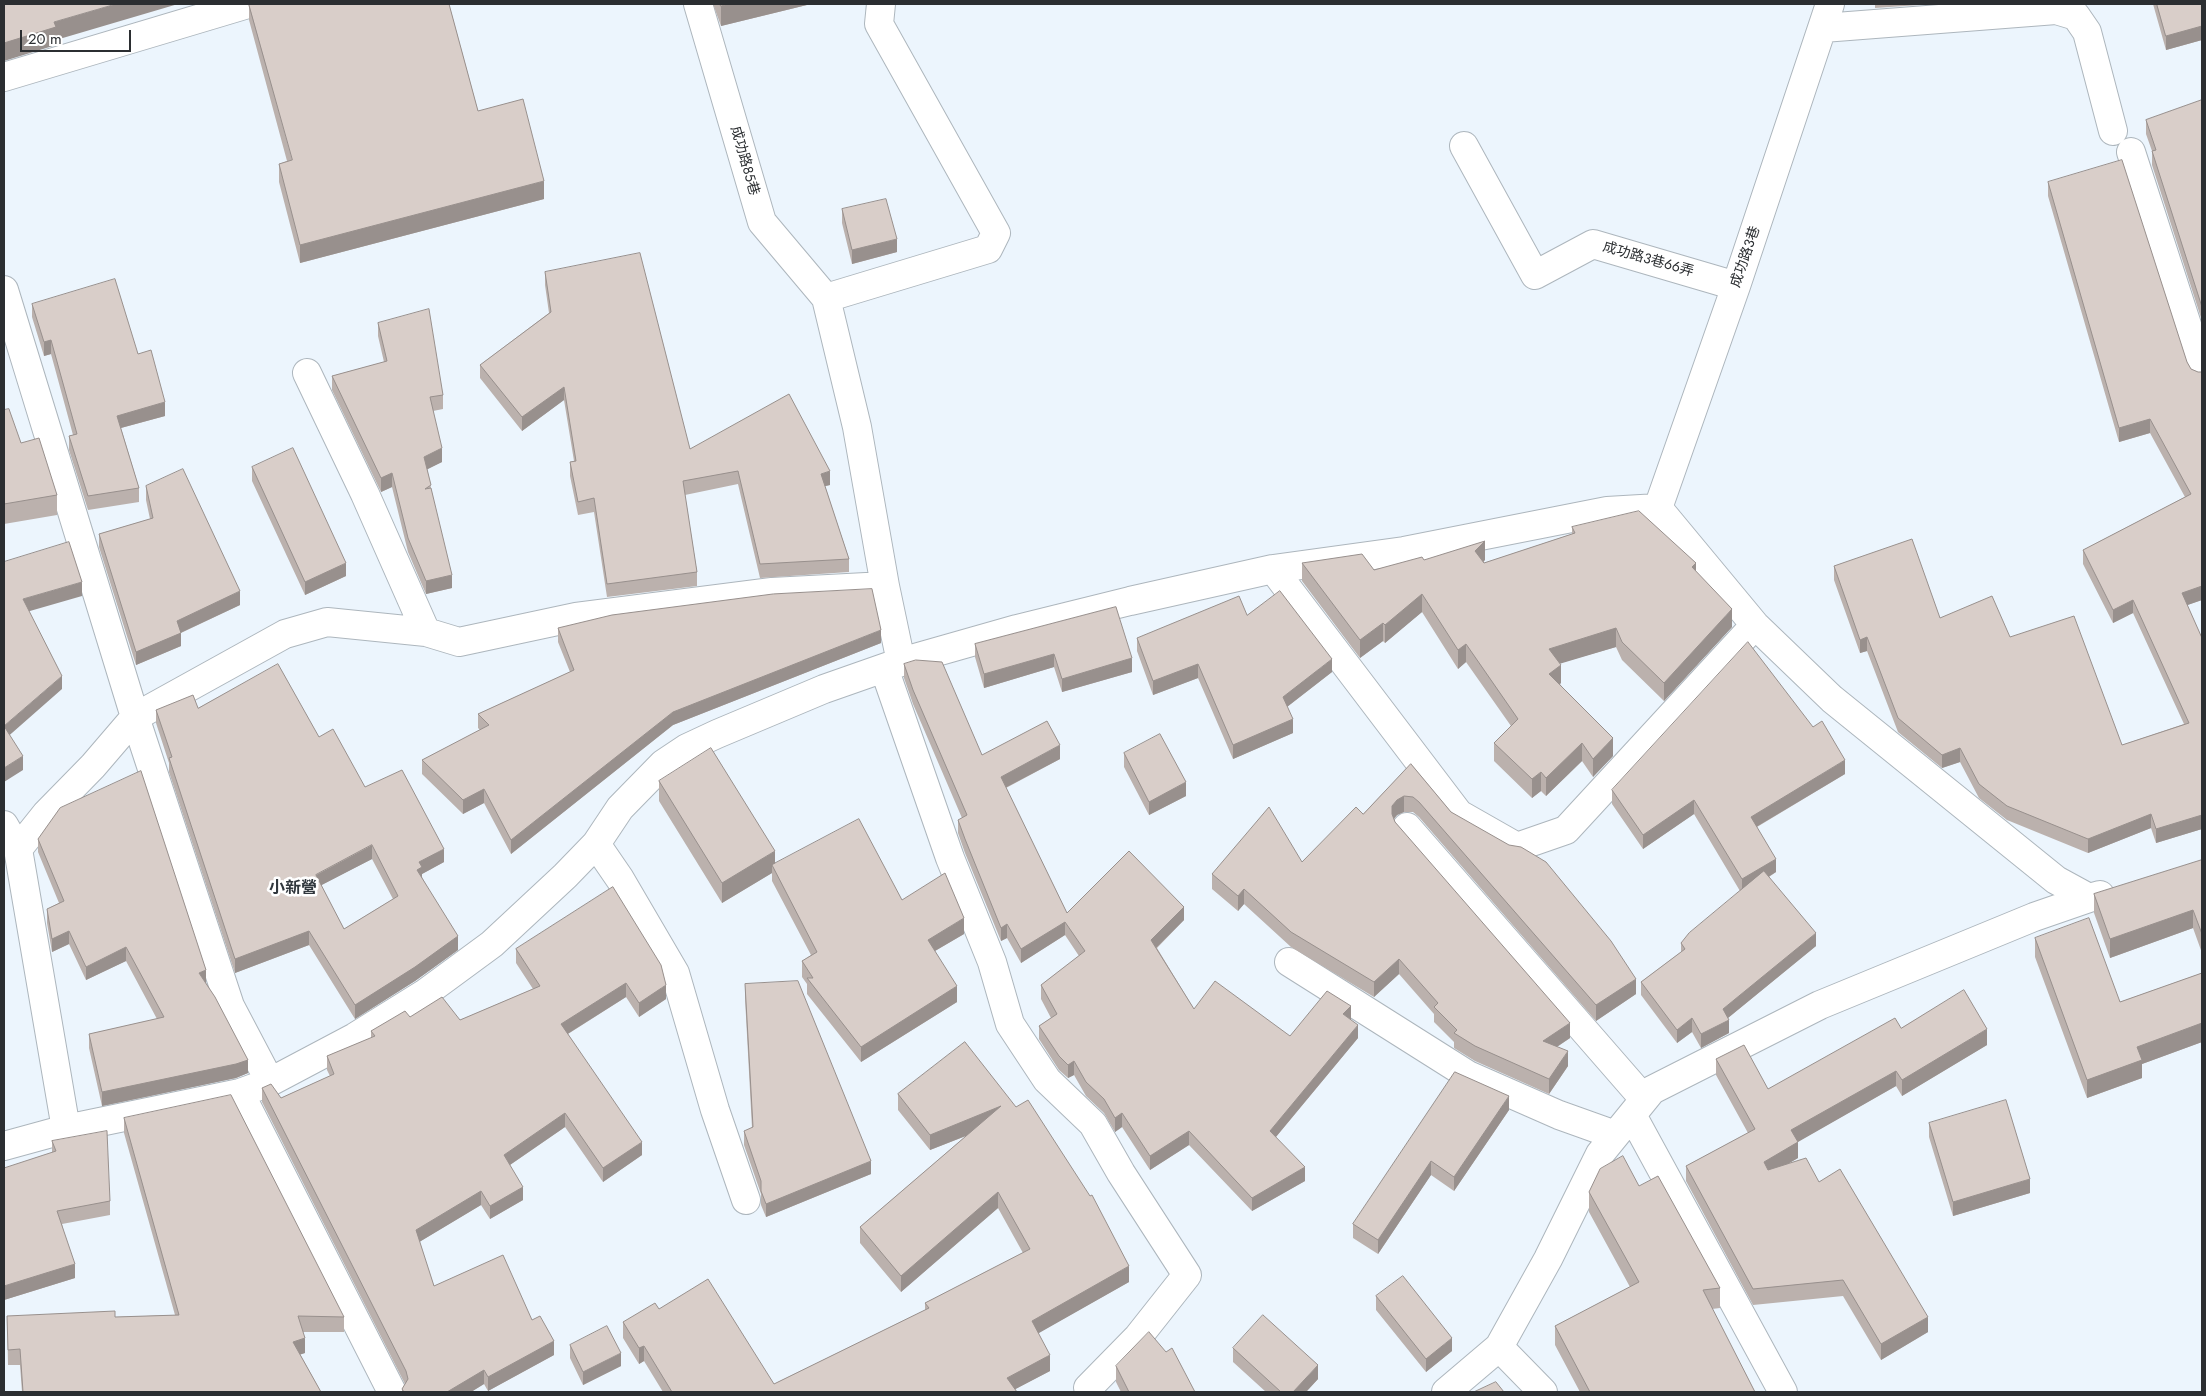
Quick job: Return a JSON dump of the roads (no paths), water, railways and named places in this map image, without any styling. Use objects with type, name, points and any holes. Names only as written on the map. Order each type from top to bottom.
[{"type":"street","points":[[4,77],[248,4]]},
{"type":"street","name":"成功路85巷","points":[[698,4],[762,222],[826,298]]},
{"type":"street","points":[[881,4],[880,24],[996,233],[988,249],[826,298],[857,427],[885,586],[892,665],[950,858],[992,962],[1010,1024],[1047,1080],[1093,1124],[1120,1174],[1187,1275],[1138,1337],[1088,1388],[1091,1392]]},
{"type":"street","points":[[1826,16],[2056,10],[2076,16],[2087,32],[2113,131]]},
{"type":"street","name":"成功路3巷","points":[[1658,508],[1736,286],[1826,16]]},
{"type":"street","name":"成功路3巷66弄","points":[[1464,146],[1535,275],[1593,244],[1736,286]]},
{"type":"street","points":[[2132,152],[2202,371]]},
{"type":"street","points":[[4,290],[135,717],[230,1006],[270,1082]]},
{"type":"street","points":[[307,373],[365,494],[426,632]]},
{"type":"street","points":[[4,1146],[66,1128],[240,1093],[270,1082],[355,1037],[424,994],[492,944],[565,876],[596,844],[620,808],[663,764],[687,748],[766,712],[892,665],[1017,629],[1130,601],[1273,569],[1404,551],[1608,511],[1658,508],[1755,625],[1832,699],[2056,880],[2089,898]]},
{"type":"street","points":[[1273,569],[1458,814],[1517,847],[1566,830],[1755,625]]},
{"type":"street","points":[[18,849],[46,814],[93,766],[135,717],[285,634],[326,622],[426,632],[459,642],[595,615],[772,592],[885,586]]},
{"type":"street","points":[[4,825],[18,849],[66,1128]]},
{"type":"street","points":[[1407,827],[1630,1117],[1783,1392]]},
{"type":"street","points":[[596,844],[620,879],[675,972],[715,1110],[746,1200]]},
{"type":"street","points":[[1446,1392],[1499,1347],[1548,1259],[1600,1154],[1652,1090],[1820,1005],[2034,917],[2127,887]]},
{"type":"street","points":[[1289,962],[1468,1075],[1559,1114],[1630,1117]]},
{"type":"street","points":[[240,1093],[392,1392]]},
{"type":"street","points":[[1499,1347],[1543,1392]]},
{"type":"district","name":"小新營","points":[[293,889]]}]
